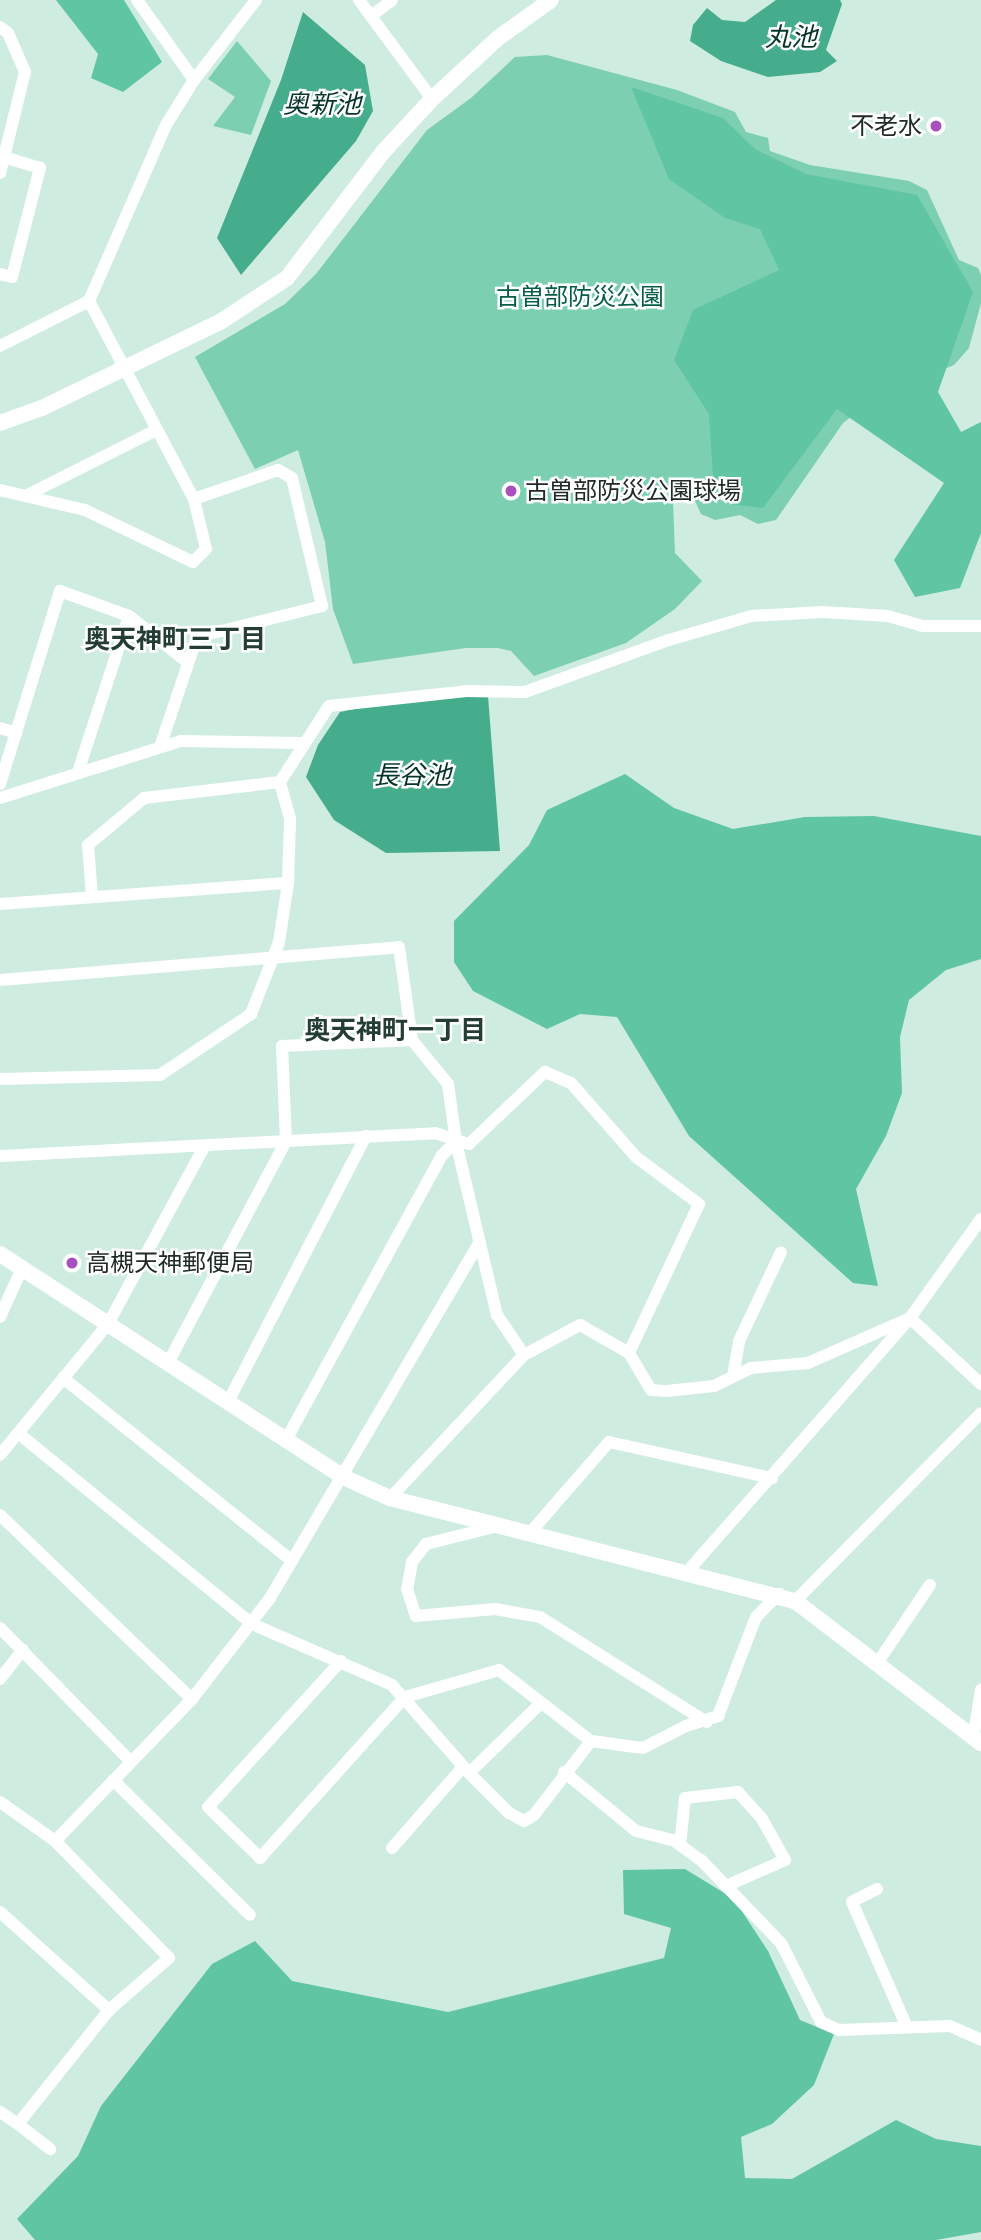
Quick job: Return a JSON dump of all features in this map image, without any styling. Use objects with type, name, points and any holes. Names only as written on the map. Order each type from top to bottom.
[{"type":"street","points":[[137,0],[194,80]]},
{"type":"street","points":[[359,0],[432,99]]},
{"type":"street","points":[[371,16],[392,0]]},
{"type":"street","points":[[0,424],[42,408],[220,322],[287,278],[383,152],[432,99],[498,38],[551,0]]},
{"type":"street","points":[[0,346],[89,301],[166,125],[194,80],[251,2]]},
{"type":"street","points":[[0,27],[8,33],[25,72],[0,173]]},
{"type":"street","points":[[0,274],[12,277],[40,168],[4,157]]},
{"type":"street","points":[[0,490],[85,510],[193,562],[206,549],[194,499],[121,368],[89,301]]},
{"type":"street","points":[[27,495],[156,430]]},
{"type":"street","points":[[160,747],[186,661],[197,637],[322,606],[292,478],[278,470],[194,499]]},
{"type":"street","points":[[0,784],[60,591],[129,615],[186,661]]},
{"type":"street","points":[[0,1079],[160,1075],[251,1014],[275,956],[288,883],[290,818],[280,782],[302,743],[329,706],[466,691],[525,692],[669,640],[751,616],[823,612],[888,616],[922,625],[981,626]]},
{"type":"street","points":[[78,772],[129,615]]},
{"type":"street","points":[[0,728],[16,733]]},
{"type":"street","points":[[0,798],[181,741],[302,743]]},
{"type":"street","points":[[92,897],[88,845],[144,798],[280,782]]},
{"type":"street","points":[[0,904],[288,883]]},
{"type":"street","points":[[0,980],[399,947],[412,1040],[448,1084],[456,1142],[497,1315],[524,1355]]},
{"type":"street","points":[[168,1363],[286,1140],[282,1046],[412,1040]]},
{"type":"street","points":[[0,1156],[435,1133],[469,1144],[545,1072],[571,1083],[636,1157],[699,1204],[629,1353]]},
{"type":"street","points":[[228,1402],[366,1136]]},
{"type":"street","points":[[286,1440],[442,1156],[456,1142]]},
{"type":"street","points":[[0,1455],[108,1324],[205,1145]]},
{"type":"street","points":[[687,1572],[910,1318],[981,1219]]},
{"type":"street","points":[[55,1841],[192,1699],[251,1624],[343,1477],[480,1242]]},
{"type":"street","points":[[733,1376],[739,1341],[780,1252]]},
{"type":"street","points":[[0,1254],[343,1477],[390,1498],[779,1594],[795,1601],[977,1738]]},
{"type":"street","points":[[0,1317],[22,1268]]},
{"type":"street","points":[[390,1498],[524,1355],[580,1325],[629,1353],[651,1390],[714,1386],[751,1368],[808,1363],[910,1318]]},
{"type":"street","points":[[910,1318],[981,1384]]},
{"type":"street","points":[[63,1378],[292,1561]]},
{"type":"street","points":[[795,1601],[981,1413]]},
{"type":"street","points":[[18,1433],[251,1624],[392,1685],[466,1770],[509,1813],[524,1821],[534,1815],[564,1772],[591,1741]]},
{"type":"street","points":[[529,1534],[609,1443],[772,1478]]},
{"type":"street","points":[[0,1515],[192,1699]]},
{"type":"street","points":[[498,1526],[426,1544],[412,1562],[407,1589],[416,1616],[495,1609],[540,1617],[707,1722]]},
{"type":"street","points":[[878,1662],[930,1585]]},
{"type":"street","points":[[341,1661],[208,1807],[260,1858],[405,1697],[499,1670],[591,1741],[643,1748],[685,1726],[707,1722],[718,1716],[756,1617],[779,1594]]},
{"type":"street","points":[[0,1628],[131,1762]]},
{"type":"street","points":[[0,1679],[23,1650]]},
{"type":"street","points":[[977,1738],[981,1690]]},
{"type":"street","points":[[392,1848],[466,1770],[541,1703]]},
{"type":"street","points":[[564,1772],[636,1831],[680,1845],[726,1886],[780,1943],[821,2022],[839,2030],[906,2025],[950,2026],[981,2040]]},
{"type":"street","points":[[113,1780],[250,1915]]},
{"type":"street","points":[[680,1845],[685,1798],[738,1792],[762,1819],[786,1860],[726,1886]]},
{"type":"street","points":[[0,1802],[55,1841],[169,1958],[109,2010],[18,2124]]},
{"type":"street","points":[[877,1889],[852,1902],[906,2025]]},
{"type":"street","points":[[0,1912],[109,2010]]},
{"type":"street","points":[[0,2112],[50,2148]]},
{"type":"green space","points":[[237,41],[271,81],[251,135],[213,126],[235,97],[208,79]]},
{"type":"green space","name":"古曽部防災公園","points":[[547,55],[677,90],[735,112],[746,132],[768,138],[770,151],[810,165],[909,181],[927,190],[959,260],[978,268],[981,275],[981,303],[969,348],[954,365],[878,397],[843,423],[776,520],[758,524],[740,515],[715,520],[701,514],[693,496],[673,501],[675,553],[702,581],[675,609],[626,643],[534,676],[511,651],[498,648],[466,648],[353,664],[333,609],[325,542],[298,450],[255,469],[195,357],[285,304],[316,274],[427,130],[471,98],[515,57]]},
{"type":"shaded area","points":[[56,0],[124,0],[162,62],[123,92],[91,78],[98,54]]},
{"type":"shaded area","points":[[631,87],[723,118],[755,149],[806,174],[917,195],[973,292],[938,392],[961,432],[981,422],[981,533],[960,588],[915,597],[894,560],[944,483],[837,409],[763,508],[729,504],[713,477],[709,414],[674,360],[693,310],[779,270],[760,229],[725,218],[669,179]]},
{"type":"shaded area","points":[[625,774],[674,808],[733,829],[805,817],[874,816],[981,836],[981,959],[946,970],[909,1000],[900,1037],[902,1093],[886,1136],[856,1189],[878,1286],[853,1283],[689,1136],[617,1017],[580,1014],[547,1029],[473,991],[454,962],[454,921],[529,845],[547,810]]},
{"type":"shaded area","points":[[685,1869],[734,1899],[768,1951],[800,2020],[834,2034],[814,2085],[772,2124],[741,2137],[745,2178],[792,2179],[896,2120],[936,2139],[981,2146],[981,2232],[936,2240],[35,2240],[17,2219],[78,2156],[101,2106],[212,1964],[255,1941],[292,1981],[448,2012],[664,1958],[671,1928],[624,1914],[623,1870]]},
{"type":"water","name":"丸池","points":[[776,0],[840,0],[842,4],[826,50],[837,61],[820,72],[768,77],[721,61],[690,41],[693,25],[707,8],[722,20],[745,22]]},
{"type":"water","name":"奥新池","points":[[303,12],[365,65],[373,111],[356,141],[241,275],[217,238],[281,80]]},
{"type":"water","name":"長谷池","points":[[437,692],[488,696],[500,851],[386,853],[334,820],[306,777],[318,745],[340,712]]},
{"type":"place","name":"不老水","points":[[936,126]]},
{"type":"place","name":"古曽部防災公園球場","points":[[511,491]]},
{"type":"place","name":"高槻天神郵便局","points":[[72,1263]]},
{"type":"district","name":"奥天神町三丁目","points":[[175,639]]},
{"type":"district","name":"奥天神町一丁目","points":[[395,1030]]}]
